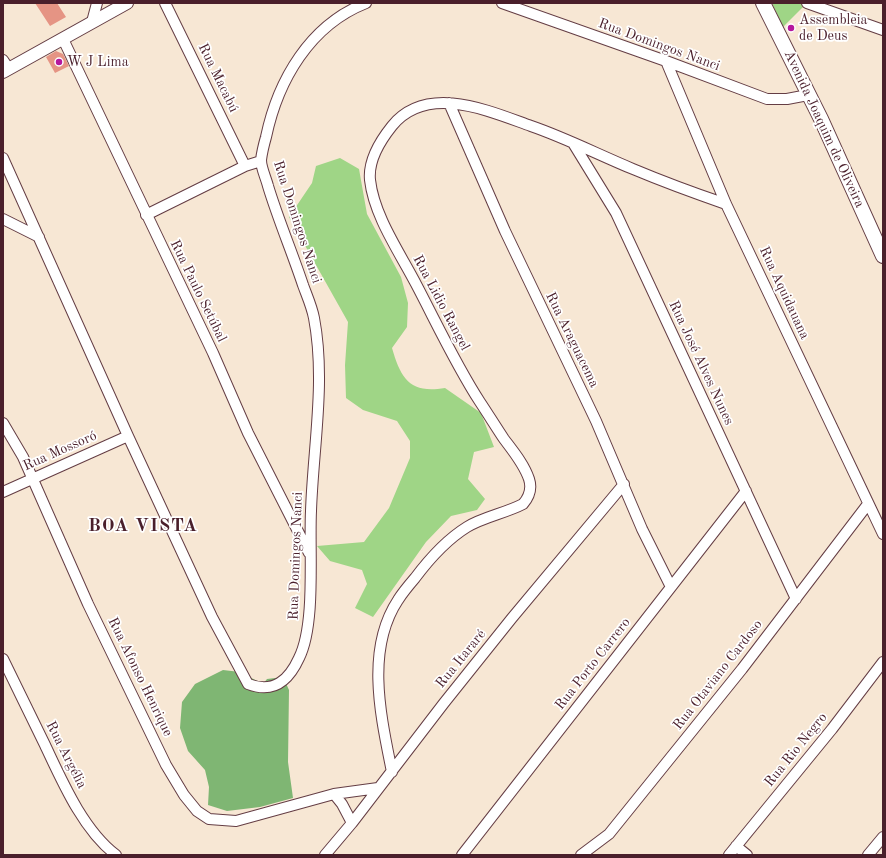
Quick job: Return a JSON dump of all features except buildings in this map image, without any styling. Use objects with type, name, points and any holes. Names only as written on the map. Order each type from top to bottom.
[{"type":"main road","name":"Avenida Joaquim de Oliveira","points":[[763,3],[808,95],[883,256]]},
{"type":"street","points":[[92,22],[97,3]]},
{"type":"street","points":[[5,67],[63,39],[127,3]]},
{"type":"street","name":"Rua Macabú","points":[[165,3],[245,166]]},
{"type":"street","name":"Rua Domingos Nanci","points":[[3,158],[128,436],[212,617],[248,684],[258,688],[272,687],[281,683],[289,676],[300,656],[308,624],[309,554],[319,351],[313,315],[272,200],[261,161],[270,119],[280,91],[293,65],[330,22],[366,3]]},
{"type":"street","name":"Rua Domingos Nanci","points":[[502,3],[666,61],[767,99],[787,99],[808,95]]},
{"type":"street","points":[[807,3],[883,30]]},
{"type":"street","name":"Rua Paulo Setúbal","points":[[63,39],[213,353],[248,433],[309,554]]},
{"type":"street","name":"Rua Aquidauana","points":[[666,61],[726,204],[883,534]]},
{"type":"street","name":"Rua Lidio Rangel","points":[[392,772],[381,716],[379,673],[381,644],[398,600],[430,558],[451,538],[469,526],[523,504],[529,497],[530,480],[520,461],[468,384],[384,224],[373,194],[370,180],[376,150],[397,120],[408,111],[423,105],[449,103],[484,109],[573,143],[665,182],[726,204]]},
{"type":"street","name":"Rua Araguacema","points":[[449,103],[536,298],[596,421],[642,529],[671,588]]},
{"type":"street","name":"Rua José Alves Nunes","points":[[573,143],[616,213],[796,599]]},
{"type":"street","points":[[146,214],[245,166],[261,161]]},
{"type":"street","points":[[3,219],[39,237]]},
{"type":"street","name":"Rua Afonso Henrique","points":[[3,423],[23,457],[88,604],[166,765],[184,795],[197,811],[209,819],[236,821],[334,794],[378,788]]},
{"type":"street","name":"Rua Mossoró","points":[[3,492],[128,436]]},
{"type":"street","name":"Rua Itararé","points":[[325,855],[352,823],[512,618],[624,484]]},
{"type":"street","name":"Rua Porto Carrero","points":[[462,855],[746,490]]},
{"type":"street","name":"Rua Otaviano Cardoso","points":[[581,855],[609,834],[742,669],[868,504]]},
{"type":"street","name":"Rua Argélia","points":[[3,659],[62,780],[83,818],[108,849],[116,855]]},
{"type":"street","name":"Rua Rio Negro","points":[[729,855],[832,729],[883,662]]},
{"type":"street","points":[[334,794],[342,804],[352,823]]},
{"type":"street","points":[[868,855],[883,837]]},
{"type":"street","points":[[736,846],[748,855]]},
{"type":"green space","points":[[772,3],[803,3],[806,4],[783,27]]},
{"type":"green space","points":[[340,158],[359,169],[367,214],[401,277],[408,303],[407,327],[392,348],[395,359],[403,376],[415,386],[423,389],[445,388],[481,413],[494,447],[474,452],[468,479],[485,499],[477,510],[451,516],[426,542],[373,617],[355,608],[367,584],[362,570],[330,561],[317,546],[364,542],[389,508],[410,458],[410,441],[397,421],[363,410],[346,398],[345,365],[348,322],[289,217],[312,183],[316,166]]},
{"type":"green space","points":[[223,670],[240,672],[263,684],[267,679],[283,677],[289,690],[288,762],[293,798],[260,807],[227,811],[208,805],[209,787],[205,770],[188,751],[180,728],[182,702],[195,684]]},
{"type":"place","name":"Assembleia de Deus","points":[[791,28]]},
{"type":"place","name":"W J Lima","points":[[59,62]]},
{"type":"district","name":"BOA VISTA","points":[[143,526]]}]
